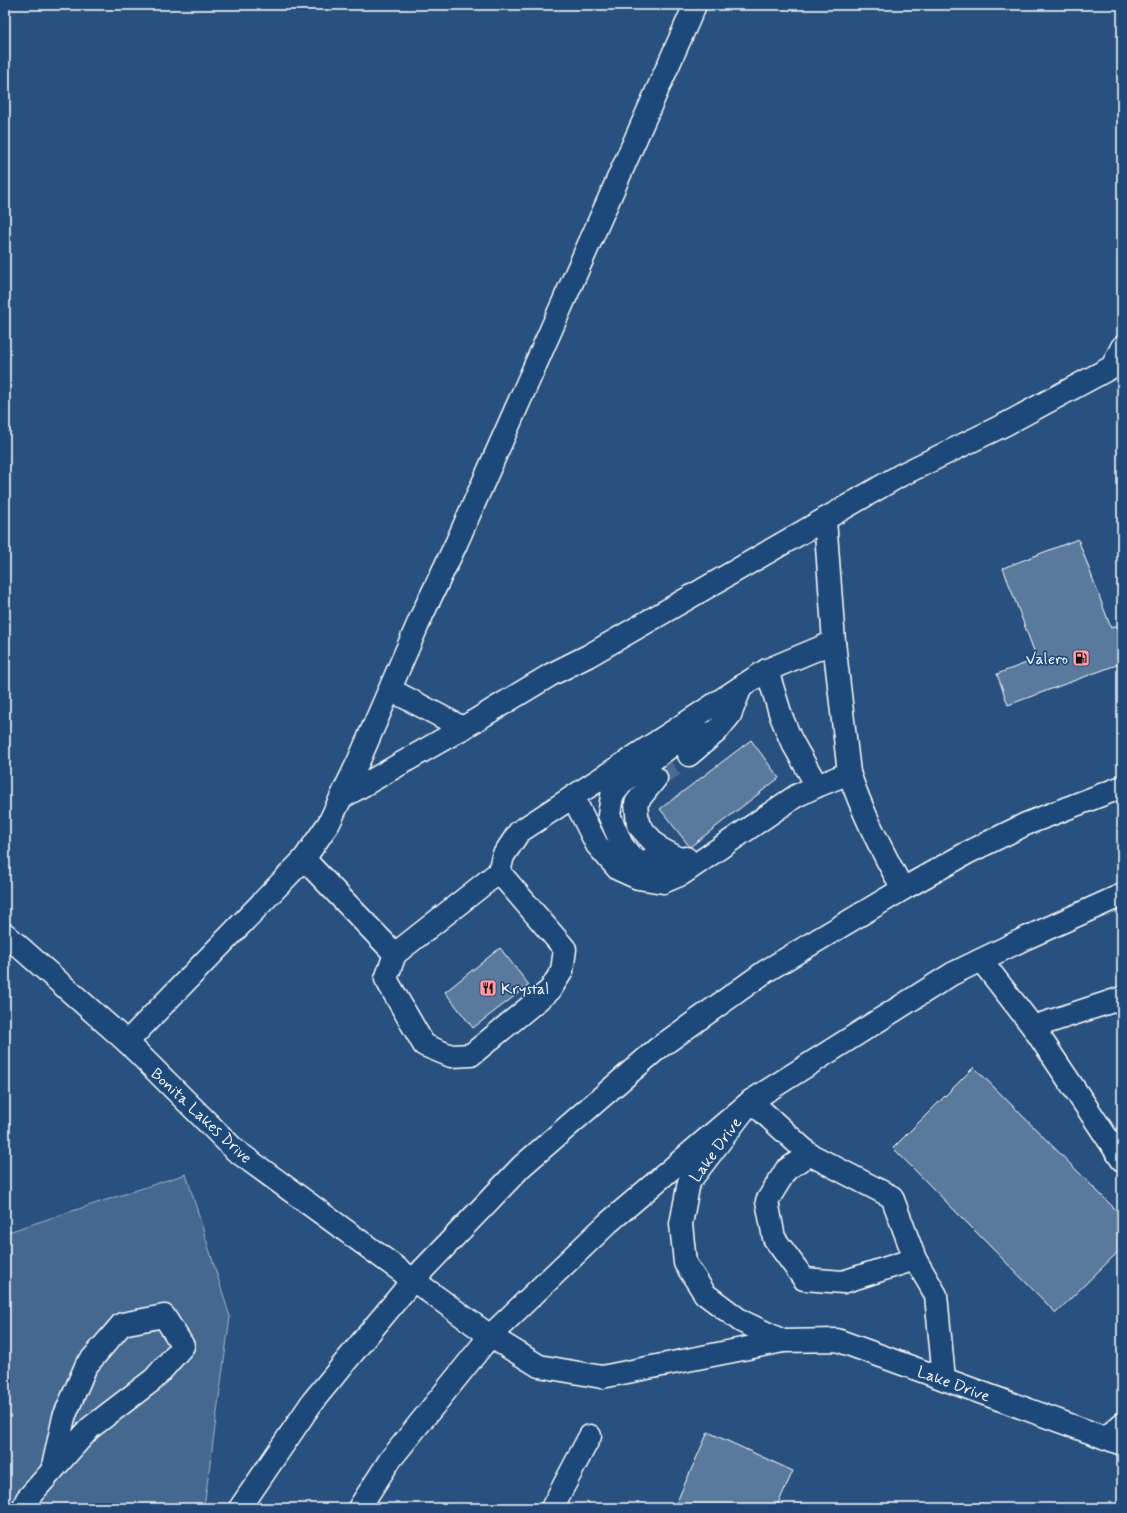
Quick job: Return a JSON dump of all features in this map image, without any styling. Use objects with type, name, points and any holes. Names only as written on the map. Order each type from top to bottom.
[{"type":"main road","points":[[127,1042],[304,859],[329,823],[390,690],[422,615],[456,544],[695,5]]},
{"type":"main road","points":[[341,798],[463,728],[552,674],[588,656],[902,475],[1006,424],[1112,367],[1122,347]]},
{"type":"main road","points":[[825,519],[834,642],[849,773],[855,792],[880,850],[903,889]]},
{"type":"main road","points":[[499,872],[565,949],[562,970],[550,990],[471,1055],[451,1056],[424,1045],[386,979],[395,954],[499,872],[503,856],[519,832],[767,670],[834,642]]},
{"type":"main road","points":[[767,670],[781,716],[791,740],[817,786]]},
{"type":"main road","points":[[689,755],[716,732],[730,715],[742,686]]},
{"type":"main road","points":[[390,690],[463,728]]},
{"type":"main road","points":[[716,732],[679,740],[623,782],[612,796],[609,815],[622,845],[634,860],[659,864],[682,860],[768,802],[796,796]]},
{"type":"main road","points":[[573,797],[597,844],[618,869],[638,878],[663,882],[682,874],[796,796],[849,773]]},
{"type":"main road","points":[[656,778],[636,803],[638,825],[659,848],[682,860]]},
{"type":"main road","points":[[240,1508],[313,1401],[413,1280],[522,1166],[657,1049],[766,971],[903,889],[968,853],[1026,824],[1122,787]]},
{"type":"main road","points":[[304,859],[395,954]]},
{"type":"main road","points":[[359,1508],[390,1460],[490,1336],[608,1223],[751,1101],[952,974],[1026,938],[1122,895]]},
{"type":"main road","name":"Bonita Lakes Drive","points":[[5,934],[127,1042],[235,1150],[490,1336]]},
{"type":"main road","points":[[981,960],[1033,1027],[1122,1160]]},
{"type":"main road","points":[[1033,1027],[1122,998]]},
{"type":"main road","points":[[751,1101],[809,1154],[892,1197],[915,1259],[936,1295],[944,1379]]},
{"type":"main road","name":"Lake Drive","points":[[751,1101],[690,1182],[681,1224],[685,1264],[705,1294],[742,1321],[783,1341]]},
{"type":"main road","points":[[809,1154],[786,1170],[767,1201],[774,1238],[804,1279],[843,1282],[915,1259]]},
{"type":"main road","points":[[23,1508],[27,1499],[52,1471],[90,1428],[154,1379],[183,1346],[164,1316],[122,1324],[86,1366],[64,1417],[52,1471]]},
{"type":"main road","name":"Lake Drive","points":[[490,1336],[539,1366],[602,1377],[783,1341],[837,1340],[1114,1442]]},
{"type":"main road","points":[[1114,1442],[1122,1424]]},
{"type":"main road","points":[[552,1508],[590,1436]]},
{"type":"shaded area","points":[[186,1174],[230,1317],[205,1500],[201,1508],[5,1508],[5,1233]]},
{"type":"building","points":[[1078,539],[1111,628],[1122,624],[1122,663],[1008,705],[997,674],[1037,659],[1003,568]]},
{"type":"building","points":[[751,740],[779,778],[690,847],[660,809]]},
{"type":"building","points":[[500,948],[529,985],[473,1028],[445,992]]},
{"type":"building","points":[[974,1067],[1122,1216],[1122,1248],[1056,1313],[893,1148]]},
{"type":"building","points":[[708,1432],[793,1471],[776,1508],[674,1508]]},
{"type":"tunnel","points":[[656,778],[689,755]]},
{"type":"place","name":"Valero","points":[[1081,658]]},
{"type":"place","name":"Krystal","points":[[488,988]]}]
